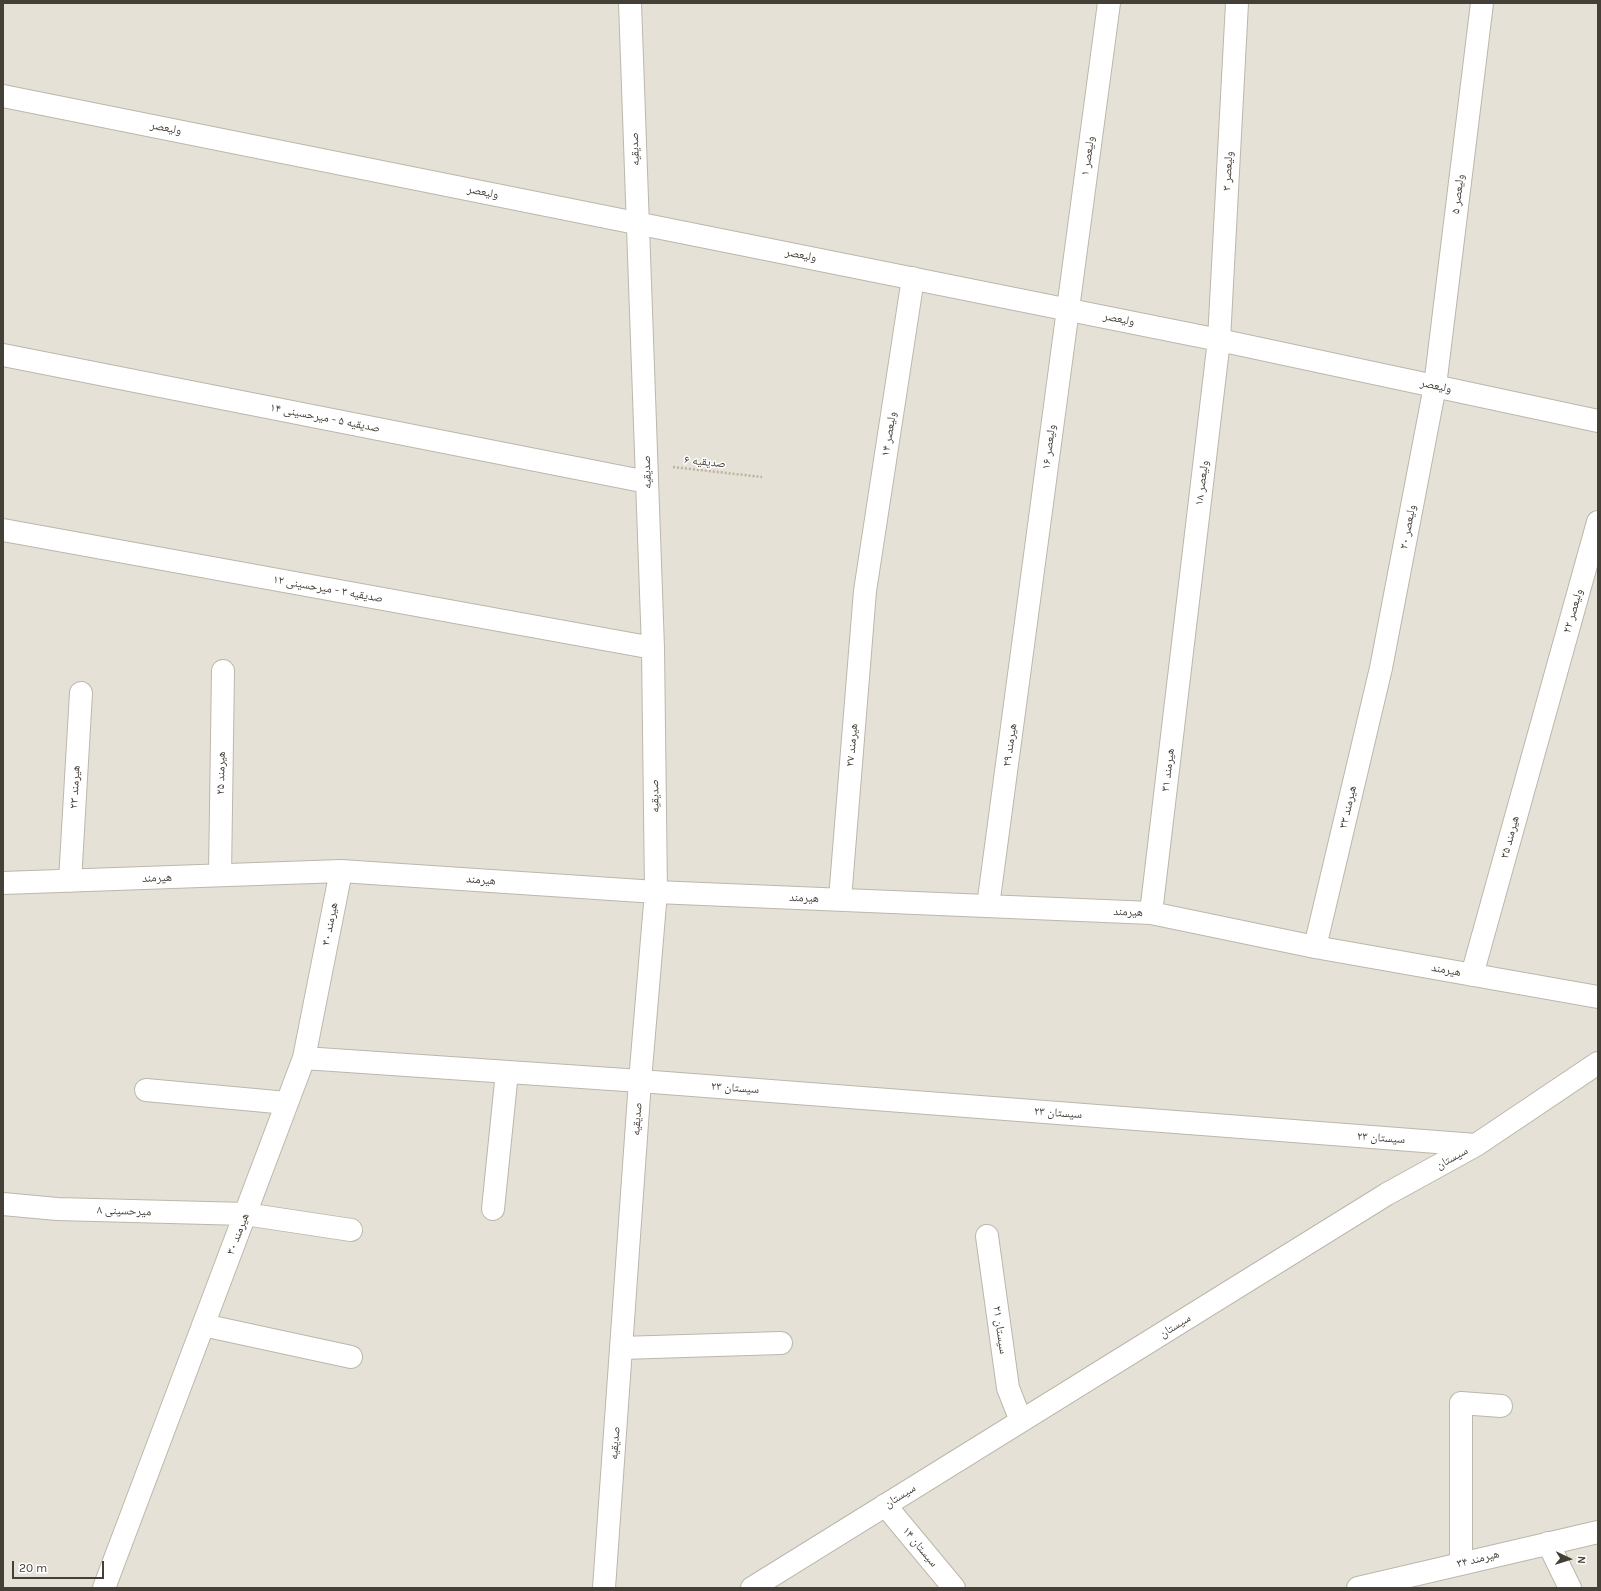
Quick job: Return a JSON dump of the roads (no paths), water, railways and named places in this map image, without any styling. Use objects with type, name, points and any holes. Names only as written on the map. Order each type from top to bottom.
[{"type":"street","name":"صدیقیه","points":[[604,1588],[640,1081],[656,892],[653,648],[630,3]]},
{"type":"street","name":"ولیعصر ۱","points":[[1068,309],[1109,3]]},
{"type":"street","name":"ولیعصر ۳","points":[[1219,340],[1237,3]]},
{"type":"street","name":"ولیعصر ۵","points":[[1435,386],[1482,3]]},
{"type":"street","name":"ولیعصر","points":[[3,96],[1068,309],[1598,421]]},
{"type":"street","name":"ولیعصر ۱۴","points":[[864,591],[912,278]]},
{"type":"street","name":"ولیعصر ۱۶","points":[[1031,584],[1068,309]]},
{"type":"street","name":"ولیعصر ۱۸","points":[[1185,626],[1219,340]]},
{"type":"street","name":"صدیقیه ۵ - میرحسینی ۱۴","points":[[3,355],[647,473]]},
{"type":"street","name":"ولیعصر ۲۰","points":[[1381,668],[1435,386]]},
{"type":"street","name":"ولیعصر ۲۲","points":[[1547,700],[1598,522]]},
{"type":"street","name":"صدیقیه ۳ - میرحسینی ۱۲","points":[[3,530],[653,648]]},
{"type":"street","name":"هیرمند ۲۹","points":[[988,906],[1031,584]]},
{"type":"street","name":"هیرمند ۲۷","points":[[840,899],[864,591]]},
{"type":"street","name":"هیرمند ۳۱","points":[[1151,913],[1185,626]]},
{"type":"street","name":"هیرمند ۳۳","points":[[1315,947],[1381,668]]},
{"type":"street","name":"هیرمند ۲۵","points":[[220,875],[223,671]]},
{"type":"street","name":"هیرمند ۲۳","points":[[70,881],[81,693]]},
{"type":"street","name":"هیرمند ۳۵","points":[[1472,974],[1547,700]]},
{"type":"street","name":"هیرمند","points":[[3,883],[341,871],[656,892],[1151,913],[1315,947],[1598,997]]},
{"type":"street","name":"هیرمند ۳۰","points":[[104,1588],[304,1058],[341,871]]},
{"type":"street","name":"سیستان ۲۳","points":[[304,1058],[640,1081],[1476,1145]]},
{"type":"street","name":"سیستان","points":[[752,1588],[1387,1194],[1476,1145],[1598,1063]]},
{"type":"street","points":[[493,1209],[507,1072]]},
{"type":"street","points":[[146,1090],[287,1103]]},
{"type":"street","name":"میرحسینی ۸","points":[[3,1204],[57,1209],[245,1214],[352,1230]]},
{"type":"street","name":"سیستان ۲۱","points":[[987,1236],[1008,1388],[1021,1421]]},
{"type":"street","points":[[203,1325],[351,1357]]},
{"type":"street","points":[[621,1348],[781,1343]]},
{"type":"street","points":[[1461,1563],[1461,1403],[1501,1406]]},
{"type":"street","name":"سیستان ۱۴","points":[[885,1505],[954,1588]]},
{"type":"street","name":"هیرمند ۳۴","points":[[1358,1588],[1598,1532]]},
{"type":"street","points":[[1548,1543],[1570,1588]]}]
